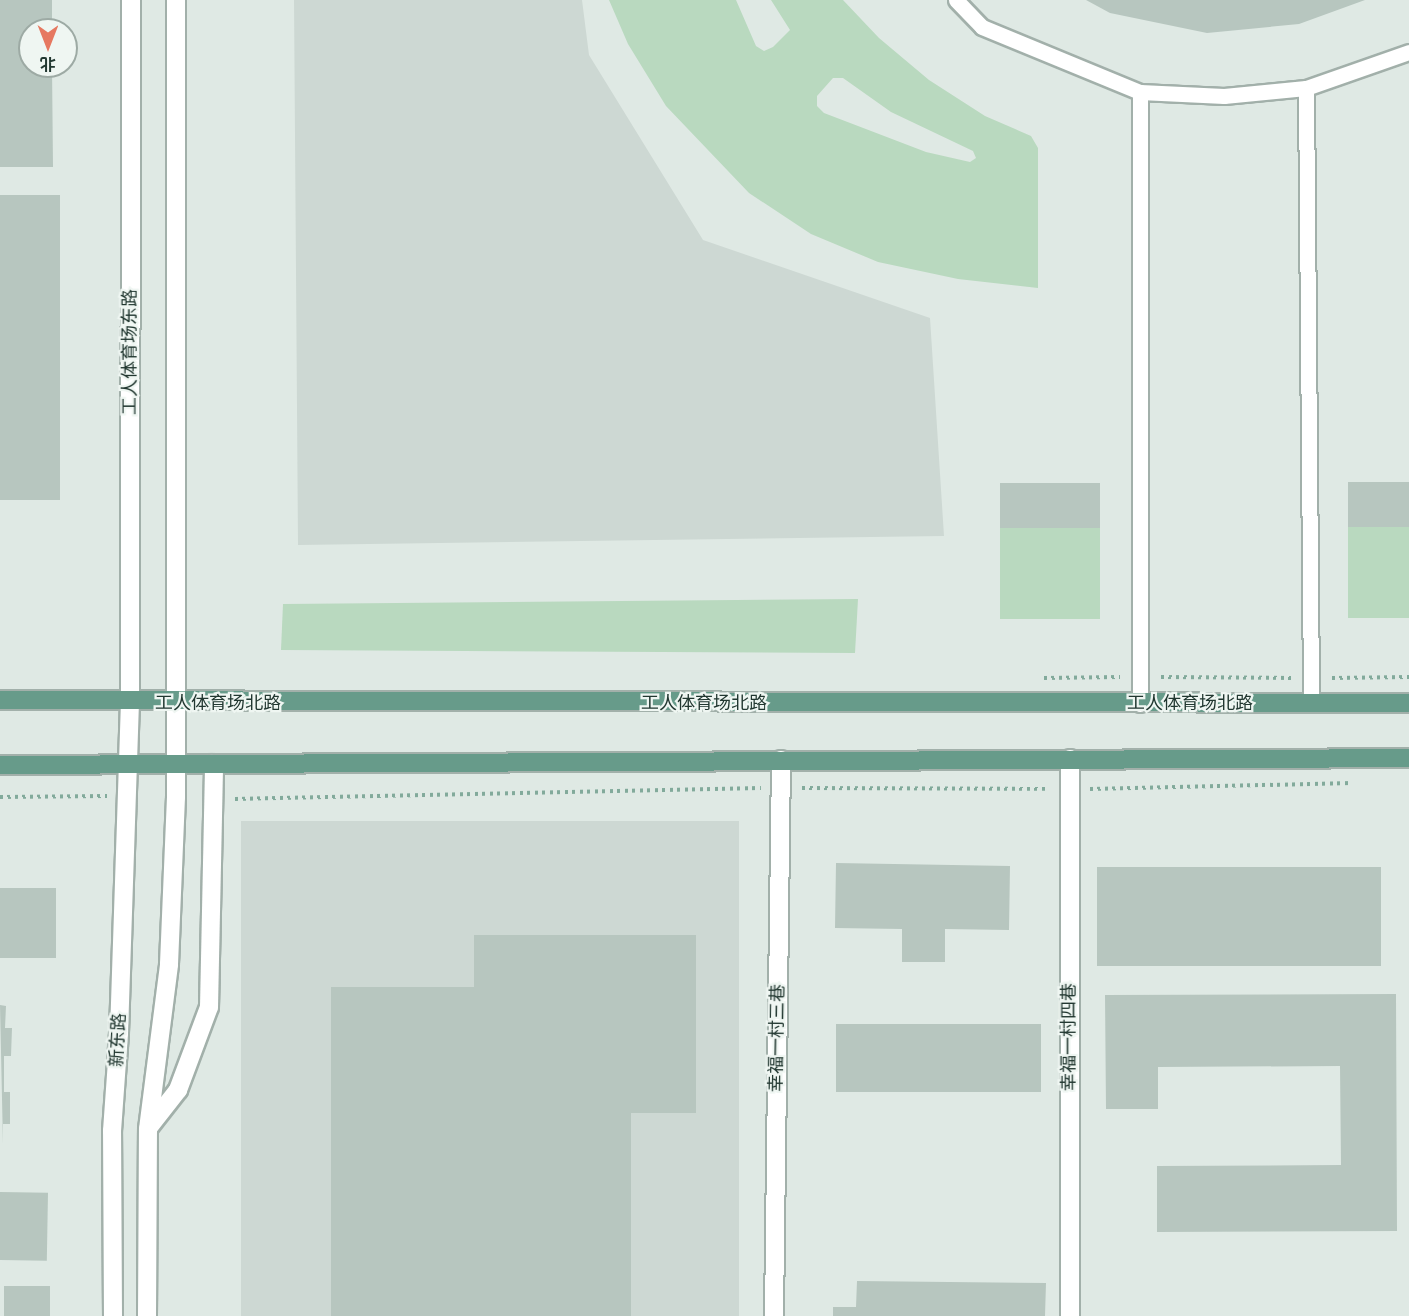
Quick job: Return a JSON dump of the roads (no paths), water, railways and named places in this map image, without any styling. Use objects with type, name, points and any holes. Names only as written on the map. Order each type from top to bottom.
[{"type":"main road","name":"工人体育场东路","points":[[127,765],[130,704],[131,0]]},
{"type":"main road","points":[[147,1316],[148,1129],[169,964],[175,764],[176,0]]},
{"type":"main road","name":"工人体育场北路","points":[[0,700],[130,704],[1409,702]]},
{"type":"main road","points":[[0,765],[1409,758]]},
{"type":"main road","name":"幸福一村四巷","points":[[1070,759],[1068,789],[1070,1316]]},
{"type":"main road","name":"幸福一村三巷","points":[[774,1316],[781,760]]},
{"type":"main road","points":[[148,1129],[178,1090],[209,1007],[216,798],[214,764]]},
{"type":"main road","name":"新东路","points":[[113,1316],[112,1131],[119,1034],[127,765]]},
{"type":"lane","points":[[956,0],[982,27],[1140,92],[1224,96],[1306,88],[1409,52]]},
{"type":"lane","points":[[1306,88],[1311,702]]},
{"type":"lane","points":[[1140,92],[1140,704]]}]
